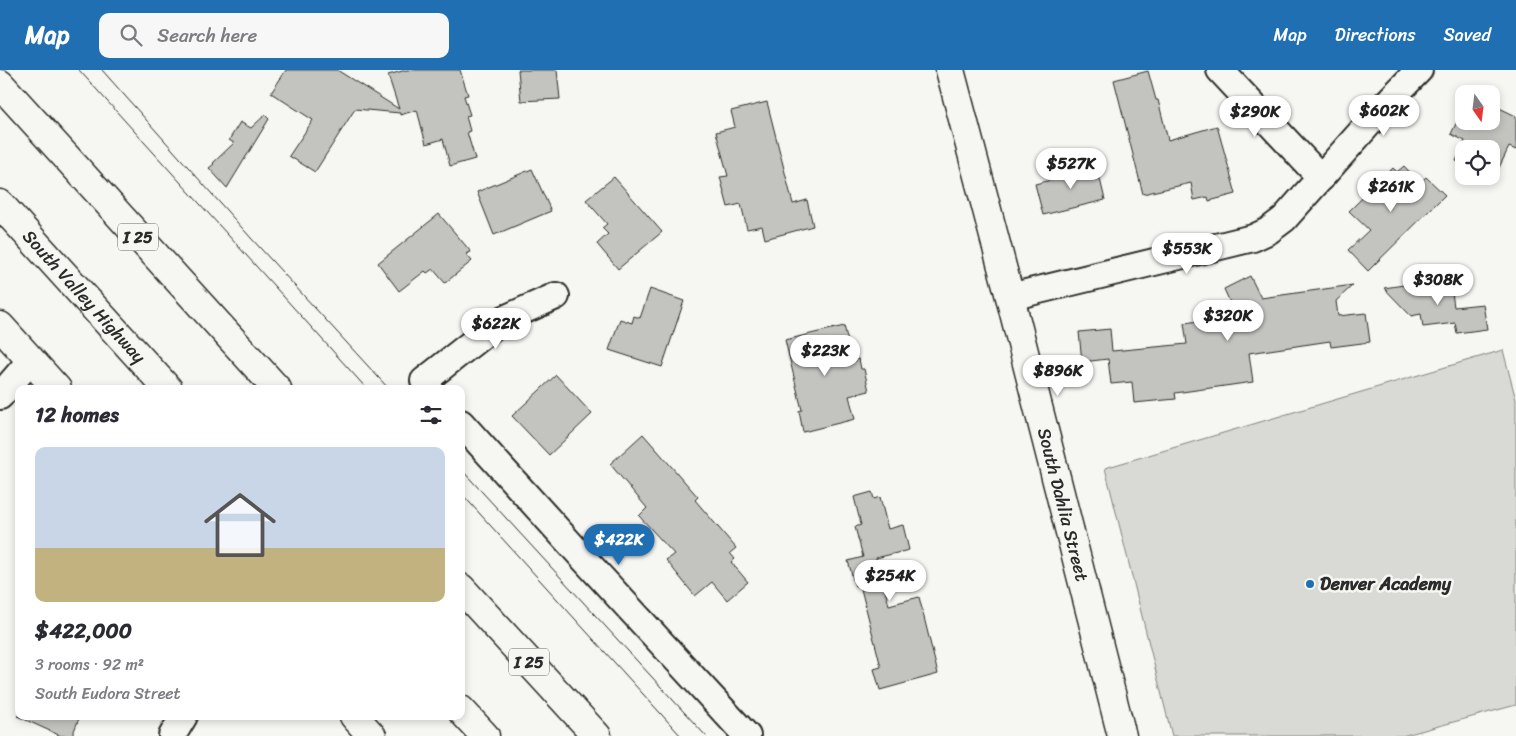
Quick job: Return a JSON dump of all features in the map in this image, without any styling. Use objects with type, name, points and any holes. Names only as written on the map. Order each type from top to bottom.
[{"type":"main road","name":"South Dahlia Street","points":[[950,70],[1122,736]]},
{"type":"main road","name":"I 25","points":[[0,84],[273,385]]},
{"type":"main road","name":"South Valley Highway","points":[[0,204],[164,385]]},
{"type":"main road","points":[[0,326],[53,385]]},
{"type":"main road","name":"I 25","points":[[465,592],[597,736]]},
{"type":"main road","points":[[465,714],[485,736]]},
{"type":"main road","points":[[358,720],[372,736]]},
{"type":"street","points":[[1220,70],[1321,178]]},
{"type":"street","points":[[1010,297],[1252,238],[1268,231],[1284,219],[1387,103],[1419,70]]},
{"type":"street","points":[[427,385],[500,320],[556,296]]},
{"type":"street","points":[[0,396],[31,360]]},
{"type":"street","points":[[465,427],[748,736]]},
{"type":"street","points":[[172,736],[182,720]]},
{"type":"shaded area","name":"Denver Academy","points":[[1503,350],[1516,400],[1516,705],[1402,736],[1172,736],[1105,468]]},
{"type":"building","points":[[286,70],[337,70],[399,109],[388,75],[406,70],[460,70],[468,95],[464,96],[470,115],[466,116],[470,131],[467,132],[475,159],[450,166],[443,139],[426,144],[417,110],[400,115],[400,113],[355,109],[315,172],[289,156],[313,120],[271,93]]},
{"type":"building","points":[[518,70],[557,70],[560,99],[521,101]]},
{"type":"building","points":[[1148,71],[1156,100],[1158,100],[1168,140],[1217,126],[1236,194],[1209,201],[1208,197],[1194,200],[1191,183],[1143,194],[1114,80]]},
{"type":"building","points":[[767,102],[793,204],[807,200],[813,226],[765,239],[762,226],[747,229],[741,204],[728,207],[720,177],[728,176],[716,132],[735,127],[731,111]]},
{"type":"building","points":[[1500,108],[1516,116],[1516,150],[1509,147],[1500,166],[1500,140],[1463,140],[1451,134],[1455,126],[1455,130],[1500,130]]},
{"type":"building","points":[[265,115],[269,119],[227,188],[209,168],[234,143],[229,140],[240,122],[251,128]]},
{"type":"building","points":[[1096,162],[1105,200],[1043,215],[1035,184],[1071,175],[1069,169]]},
{"type":"building","points":[[1404,166],[1420,183],[1426,177],[1445,195],[1368,271],[1348,250],[1369,230],[1349,211],[1393,168],[1397,172]]},
{"type":"building","points":[[532,169],[551,211],[494,235],[477,192]]},
{"type":"building","points":[[614,177],[662,232],[618,269],[597,244],[608,234],[602,228],[607,224],[586,200]]},
{"type":"building","points":[[439,214],[471,252],[466,254],[472,261],[445,283],[433,269],[427,273],[425,271],[399,291],[378,263]]},
{"type":"building","points":[[1250,276],[1261,298],[1353,285],[1336,301],[1338,316],[1366,313],[1370,342],[1331,347],[1330,341],[1249,353],[1253,382],[1175,393],[1176,399],[1134,403],[1132,382],[1111,384],[1108,359],[1082,362],[1079,332],[1110,329],[1112,351],[1187,344],[1184,323],[1236,316],[1224,289]]},
{"type":"building","points":[[1450,278],[1454,307],[1483,304],[1487,329],[1457,333],[1455,323],[1423,327],[1421,314],[1411,316],[1384,288]]},
{"type":"building","points":[[650,289],[684,301],[662,367],[609,350],[620,319],[632,323],[634,316],[640,318]]},
{"type":"building","points":[[844,326],[853,361],[859,359],[861,369],[864,369],[869,391],[849,396],[855,419],[803,432],[799,411],[802,410],[785,340]]},
{"type":"building","points":[[556,375],[592,414],[549,455],[512,416]]},
{"type":"building","points":[[643,434],[698,497],[695,500],[736,548],[730,553],[735,559],[731,562],[748,582],[727,600],[712,582],[695,596],[666,560],[674,554],[639,516],[647,508],[610,464]]},
{"type":"building","points":[[872,492],[874,499],[880,497],[888,529],[903,525],[909,550],[876,558],[889,605],[919,597],[938,674],[880,690],[874,669],[881,667],[860,585],[855,586],[848,561],[863,557],[855,527],[861,525],[854,497]]},
{"type":"building","points":[[26,720],[78,720],[72,736],[61,736]]},
{"type":"tram line","points":[[79,70],[363,385]]},
{"type":"tram line","points":[[102,70],[251,238],[385,385]]},
{"type":"tram line","points":[[465,473],[706,736]]},
{"type":"tram line","points":[[465,497],[681,736]]},
{"type":"place","name":"Denver Academy","points":[[1310,584]]}]
